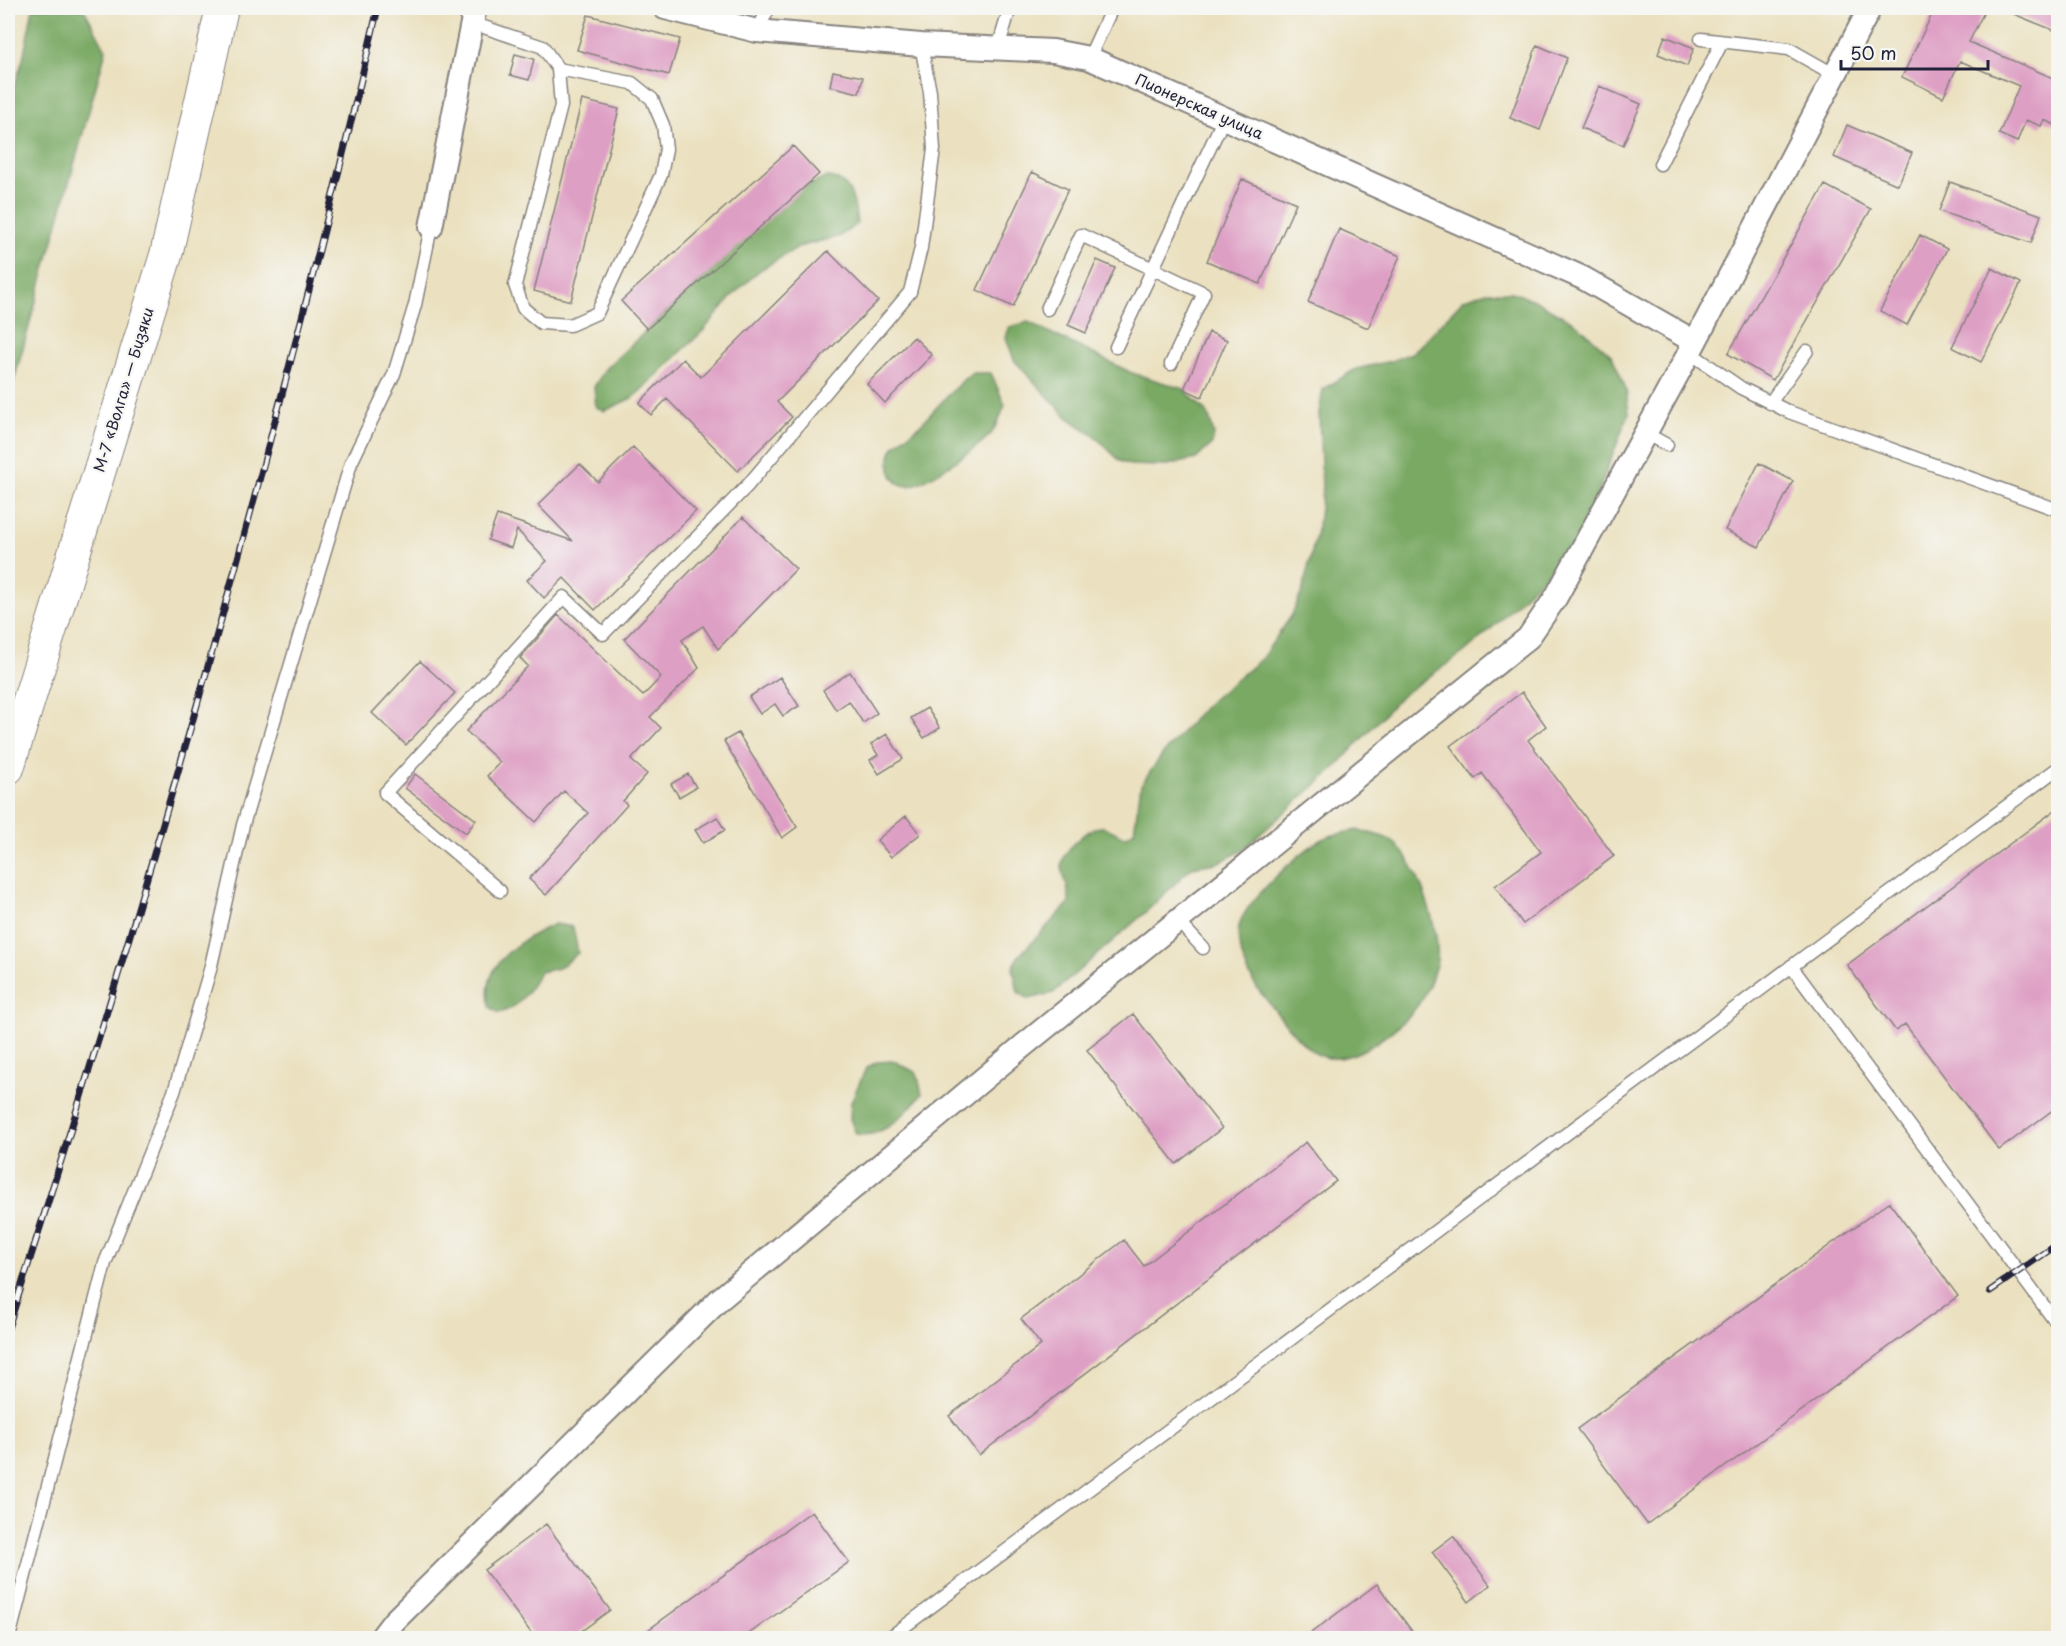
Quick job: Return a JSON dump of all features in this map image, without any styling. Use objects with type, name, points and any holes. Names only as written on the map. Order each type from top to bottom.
[{"type":"main road","name":"М-7 «Волга» — Бизяки","points":[[8,768],[165,255],[222,8]]},
{"type":"street","name":"Пионерская улица","points":[[665,8],[757,31],[921,45],[1053,51],[1089,58],[1583,278],[1692,347]]},
{"type":"street","points":[[381,1638],[394,1622],[720,1299],[1024,1045],[1528,638],[1556,597],[1692,347],[1870,8]]},
{"type":"street","points":[[431,227],[474,15]]},
{"type":"lane","points":[[757,31],[769,8]]},
{"type":"lane","points":[[998,48],[1010,8]]},
{"type":"lane","points":[[1089,58],[1112,8]]},
{"type":"lane","points":[[474,15],[543,47],[558,69],[561,106],[515,285],[523,308],[542,322],[570,325],[597,313],[661,175],[666,149],[663,125],[652,99],[632,83],[558,69]]},
{"type":"lane","points":[[1701,39],[1789,49],[1835,75]]},
{"type":"lane","points":[[1660,164],[1722,42]]},
{"type":"lane","points":[[500,891],[385,793],[564,597],[603,634],[748,485],[910,292],[921,248],[934,148],[930,92],[921,45]]},
{"type":"lane","points":[[1116,347],[1224,118]]},
{"type":"lane","points":[[9,1638],[105,1263],[174,1092],[210,970],[243,825],[351,463],[398,362],[415,305],[431,227]]},
{"type":"lane","points":[[1047,309],[1081,235],[1204,293],[1171,364]]},
{"type":"lane","points":[[1692,347],[1741,388],[1790,412],[2058,510]]},
{"type":"lane","points":[[1770,403],[1807,351]]},
{"type":"lane","points":[[1645,433],[1667,445]]},
{"type":"lane","points":[[889,1638],[2058,768]]},
{"type":"lane","points":[[1178,921],[1203,948]]},
{"type":"lane","points":[[1791,966],[2058,1325]]},
{"type":"green space","points":[[33,8],[74,8],[85,11],[106,50],[8,402],[8,106],[23,59]]},
{"type":"green space","points":[[827,177],[842,182],[851,193],[857,224],[840,236],[798,247],[760,270],[734,294],[703,331],[634,397],[605,411],[596,407],[594,387],[605,369],[797,191]]},
{"type":"green space","points":[[1487,292],[1512,292],[1534,300],[1577,324],[1612,356],[1626,389],[1629,413],[1588,518],[1570,550],[1491,629],[1463,653],[1401,696],[1334,769],[1240,852],[1217,863],[1192,867],[1147,911],[1053,993],[1029,999],[1018,992],[1013,968],[1018,957],[1069,903],[1062,866],[1071,847],[1077,840],[1097,828],[1103,827],[1125,837],[1134,831],[1141,785],[1162,755],[1206,705],[1262,658],[1292,615],[1303,589],[1318,526],[1322,489],[1319,413],[1323,389],[1356,369],[1391,361],[1414,352],[1464,299]]},
{"type":"green space","points":[[1028,322],[1132,373],[1184,389],[1208,414],[1214,434],[1212,444],[1196,459],[1163,466],[1130,465],[1120,461],[1097,438],[1068,418],[1014,360],[1006,338],[1009,327]]},
{"type":"green space","points":[[971,373],[991,373],[1005,405],[993,431],[976,446],[930,477],[913,485],[899,484],[891,474],[890,467],[894,447],[919,426]]},
{"type":"green space","points":[[1357,830],[1392,841],[1410,863],[1419,880],[1432,918],[1436,936],[1436,965],[1422,999],[1404,1021],[1378,1042],[1363,1050],[1334,1058],[1313,1052],[1290,1030],[1259,990],[1249,973],[1241,954],[1238,936],[1239,927],[1250,905],[1274,878],[1322,839]]},
{"type":"green space","points":[[555,924],[573,927],[578,953],[559,968],[540,972],[523,997],[513,1007],[499,1013],[490,1007],[488,992],[497,966],[506,955],[529,937]]},
{"type":"green space","points":[[894,1061],[917,1073],[922,1094],[901,1117],[885,1129],[866,1135],[856,1134],[850,1119],[851,1102],[866,1068],[877,1062]]},
{"type":"building","points":[[1935,8],[1986,8],[1969,42],[2058,80],[2058,126],[2044,120],[2041,126],[2026,120],[2017,142],[1999,134],[2019,86],[1960,61],[1943,97],[1902,77]]},
{"type":"building","points":[[1999,8],[2058,8],[2058,32]]},
{"type":"building","points":[[588,15],[680,39],[669,75],[577,50]]},
{"type":"building","points":[[1665,36],[1694,48],[1687,66],[1658,54]]},
{"type":"building","points":[[1537,45],[1567,58],[1540,130],[1510,118]]},
{"type":"building","points":[[515,54],[534,59],[529,80],[510,75]]},
{"type":"building","points":[[833,71],[863,77],[859,93],[830,86]]},
{"type":"building","points":[[1599,86],[1641,104],[1623,145],[1581,128]]},
{"type":"building","points":[[582,100],[619,109],[571,301],[534,291]]},
{"type":"building","points":[[1847,125],[1912,153],[1898,185],[1834,157]]},
{"type":"building","points":[[793,146],[819,174],[647,329],[621,301]]},
{"type":"building","points":[[1032,172],[1068,189],[1013,307],[977,290]]},
{"type":"building","points":[[1242,179],[1296,203],[1260,284],[1207,261]]},
{"type":"building","points":[[1950,182],[2041,215],[2031,243],[1939,211]]},
{"type":"building","points":[[1825,185],[1871,209],[1773,380],[1728,354]]},
{"type":"building","points":[[1339,229],[1400,256],[1368,328],[1308,302]]},
{"type":"building","points":[[1920,235],[1947,249],[1907,325],[1880,311]]},
{"type":"building","points":[[828,251],[878,301],[777,402],[792,417],[738,471],[667,399],[651,415],[639,403],[683,359],[701,377]]},
{"type":"building","points":[[1097,260],[1115,268],[1086,333],[1068,325]]},
{"type":"building","points":[[1992,268],[2021,283],[1981,362],[1952,347]]},
{"type":"building","points":[[1209,332],[1227,340],[1202,397],[1184,389]]},
{"type":"building","points":[[914,337],[932,355],[885,403],[867,384]]},
{"type":"building","points":[[633,447],[696,511],[595,610],[564,578],[544,598],[527,580],[547,561],[517,530],[511,548],[488,540],[497,515],[573,541],[538,505],[580,464],[598,482]]},
{"type":"building","points":[[1759,463],[1793,481],[1759,547],[1725,530]]},
{"type":"building","points":[[743,517],[796,569],[718,649],[703,626],[682,640],[699,668],[650,717],[661,728],[631,760],[647,774],[623,801],[627,805],[546,895],[529,879],[588,813],[564,791],[536,822],[487,776],[500,762],[466,731],[528,666],[520,658],[558,615],[643,696],[661,677],[624,639]]},
{"type":"building","points":[[420,661],[455,693],[406,745],[372,713]]},
{"type":"building","points":[[850,672],[877,713],[863,723],[849,701],[836,710],[823,690]]},
{"type":"building","points":[[780,677],[799,706],[783,716],[775,704],[760,714],[749,697]]},
{"type":"building","points":[[1522,692],[1546,726],[1528,740],[1614,856],[1523,924],[1495,886],[1541,852],[1482,773],[1475,779],[1450,746]]},
{"type":"building","points":[[927,708],[940,728],[924,738],[911,718]]},
{"type":"building","points":[[738,733],[797,827],[782,838],[724,741]]},
{"type":"building","points":[[887,734],[903,759],[879,774],[870,760],[878,755],[871,744]]},
{"type":"building","points":[[415,774],[476,820],[466,833],[405,788]]},
{"type":"building","points":[[688,774],[696,787],[679,797],[671,784]]},
{"type":"building","points":[[2058,808],[2058,1106],[1999,1150],[1905,1024],[1896,1031],[1847,965]]},
{"type":"building","points":[[906,816],[920,834],[891,857],[877,840]]},
{"type":"building","points":[[717,817],[725,830],[703,843],[695,830]]},
{"type":"building","points":[[1133,1014],[1222,1128],[1176,1164],[1087,1050]]},
{"type":"building","points":[[1306,1142],[1336,1181],[979,1455],[949,1416],[1041,1345],[1021,1319],[1124,1240],[1144,1266]]},
{"type":"building","points":[[1889,1202],[1958,1296],[1647,1524],[1577,1429]]},
{"type":"building","points":[[812,1511],[849,1562],[743,1638],[637,1638]]},
{"type":"building","points":[[546,1524],[610,1610],[572,1638],[535,1638],[484,1570]]},
{"type":"building","points":[[1453,1536],[1490,1585],[1469,1602],[1432,1552]]},
{"type":"building","points":[[1377,1584],[1417,1638],[1304,1638]]},
{"type":"railway","points":[[8,1328],[110,1001],[206,672],[296,341],[378,8]]},
{"type":"railway","points":[[1990,1291],[2058,1244]]}]
